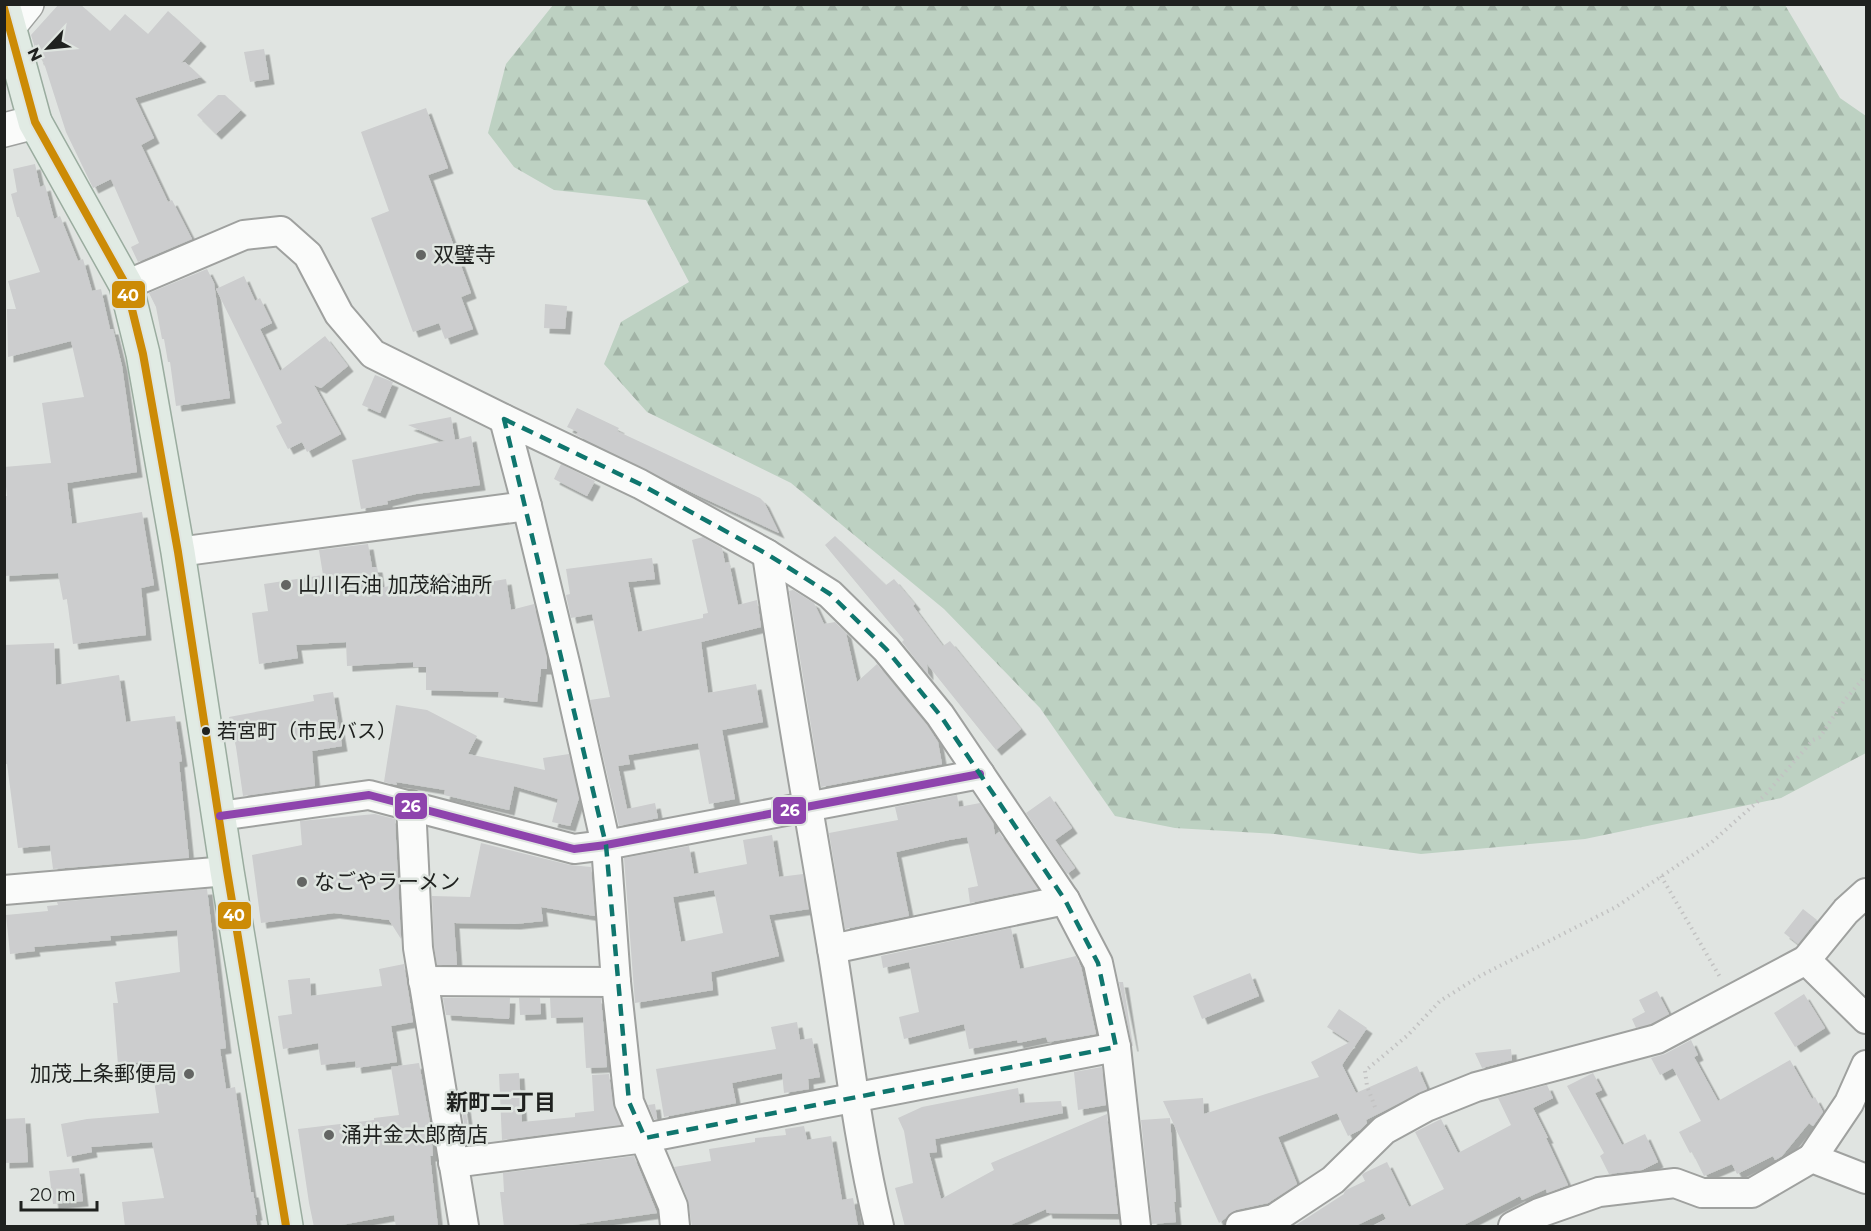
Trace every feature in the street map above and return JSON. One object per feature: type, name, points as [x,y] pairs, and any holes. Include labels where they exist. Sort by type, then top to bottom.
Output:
[{"type":"main road","points":[[14,12],[35,122],[126,285],[143,354],[178,552],[227,872],[286,1227]]},
{"type":"street","points":[[4,130],[35,122]]},
{"type":"street","points":[[126,285],[244,235],[281,231],[308,255],[339,314],[373,354],[640,484],[767,554],[830,594],[886,649],[940,715],[1065,900],[1098,963],[1116,1047],[1136,1227]]},
{"type":"street","points":[[504,419],[527,506],[606,845],[628,1102],[673,1206],[675,1227]]},
{"type":"street","points":[[178,552],[527,506]]},
{"type":"street","points":[[767,554],[868,1182],[879,1227]]},
{"type":"street","points":[[220,816],[369,795],[574,849],[606,845],[980,774]]},
{"type":"street","points":[[411,805],[418,948],[464,1227]]},
{"type":"street","points":[[4,890],[227,872]]},
{"type":"street","points":[[1240,1227],[1274,1219],[1333,1180],[1384,1130],[1426,1107],[1476,1087],[1656,1039],[1806,960],[1846,911],[1866,893]]},
{"type":"street","points":[[832,949],[1065,900]]},
{"type":"street","points":[[1806,960],[1866,1019]]},
{"type":"street","points":[[423,981],[616,982]]},
{"type":"street","points":[[453,1163],[645,1138],[1116,1047]]},
{"type":"street","points":[[1513,1227],[1539,1213],[1599,1192],[1675,1183],[1702,1193],[1752,1193],[1812,1158],[1849,1103],[1866,1065]]},
{"type":"street","points":[[1812,1158],[1866,1179]]},
{"type":"path","points":[[1384,1130],[1367,1086],[1365,1071],[1408,1035],[1440,1002],[1480,976],[1616,907],[1712,842],[1765,795],[1813,740],[1820,737],[1844,701],[1866,675]]},
{"type":"path","points":[[1661,876],[1732,998]]},
{"type":"highlighted area","points":[[504,419],[640,484],[767,554],[830,594],[886,649],[940,715],[1065,900],[1098,963],[1116,1047],[645,1138],[629,1102],[606,845]]},
{"type":"green space","points":[[553,5],[1785,5],[1840,98],[1866,116],[1866,753],[1781,798],[1585,839],[1421,854],[1275,834],[1175,828],[1115,816],[1040,708],[944,609],[791,483],[647,412],[604,364],[621,322],[689,282],[646,200],[554,190],[514,167],[488,133],[506,64]]},
{"type":"building","points":[[59,4],[80,4],[110,31],[125,14],[148,34],[168,11],[201,41],[181,63],[185,62],[201,77],[135,98],[154,138],[141,145],[168,202],[172,200],[192,239],[138,262],[131,247],[139,243],[111,179],[93,188],[66,132],[43,60],[39,60],[31,35]]},
{"type":"building","points":[[264,49],[269,79],[250,82],[244,52]]},
{"type":"building","points":[[218,95],[225,95],[241,110],[216,134],[197,115]]},
{"type":"building","name":"双璧寺","points":[[426,108],[448,168],[428,175],[471,293],[461,297],[473,329],[445,339],[439,323],[413,332],[371,218],[389,211],[361,132]]},
{"type":"building","points":[[35,164],[40,187],[45,185],[54,219],[60,216],[78,261],[83,259],[92,291],[101,289],[110,329],[113,329],[122,366],[137,472],[67,483],[72,524],[142,512],[154,585],[141,588],[146,635],[73,644],[67,599],[63,600],[58,573],[4,576],[4,496],[7,496],[4,467],[51,463],[42,403],[84,397],[71,341],[8,357],[7,309],[16,309],[8,281],[40,272],[19,217],[17,217],[11,194],[17,192],[13,169]]},
{"type":"building","points":[[207,269],[214,283],[230,398],[176,406],[170,362],[168,362],[164,339],[162,339],[156,307],[149,293]]},
{"type":"building","points":[[244,276],[255,301],[260,298],[272,323],[260,329],[280,371],[325,336],[348,366],[321,388],[314,385],[341,434],[307,452],[302,442],[288,449],[276,426],[282,423],[216,289]]},
{"type":"building","points":[[545,304],[567,306],[565,329],[544,328]]},
{"type":"building","points":[[375,375],[393,382],[380,413],[362,405]]},
{"type":"building","points":[[577,408],[619,428],[617,431],[760,498],[779,533],[576,435],[578,432],[567,427]]},
{"type":"building","points":[[451,417],[455,440],[471,436],[480,485],[416,494],[387,501],[388,504],[361,509],[352,460],[445,441],[408,425]]},
{"type":"building","points":[[561,464],[595,481],[587,496],[554,479]]},
{"type":"building","points":[[835,536],[886,585],[894,579],[915,604],[913,606],[943,646],[950,641],[1021,729],[996,750],[927,664],[928,675],[902,642],[904,640],[825,545]]},
{"type":"building","points":[[703,537],[722,548],[725,563],[729,562],[738,605],[757,600],[761,627],[701,642],[708,693],[756,684],[763,722],[722,730],[735,799],[709,804],[698,743],[628,755],[630,764],[618,766],[627,809],[655,803],[658,818],[619,826],[590,700],[610,697],[592,614],[571,618],[566,595],[570,594],[566,569],[652,558],[655,579],[628,582],[638,632],[703,618],[703,614],[708,613],[692,540]]},
{"type":"building","points":[[368,544],[372,567],[377,567],[380,588],[451,573],[455,588],[506,579],[511,610],[534,604],[547,658],[547,669],[541,669],[537,702],[498,697],[499,692],[426,690],[426,667],[413,667],[413,662],[347,666],[346,642],[296,645],[298,658],[259,664],[252,613],[268,611],[264,584],[323,575],[319,550]]},
{"type":"building","points":[[793,590],[814,603],[824,624],[835,622],[846,633],[857,682],[877,664],[927,725],[938,742],[942,764],[821,787],[789,591]]},
{"type":"building","points":[[54,643],[56,685],[119,675],[126,722],[175,716],[182,761],[179,762],[189,858],[53,869],[50,845],[18,848],[7,764],[4,764],[4,645]]},
{"type":"building","points":[[333,692],[342,746],[312,751],[315,786],[243,796],[229,717],[314,701],[313,695]]},
{"type":"building","points":[[396,705],[427,710],[477,736],[468,754],[545,770],[543,758],[569,754],[579,798],[570,826],[552,822],[558,799],[514,786],[509,810],[444,795],[445,790],[384,782]]},
{"type":"building","points":[[957,795],[959,807],[980,803],[993,823],[995,835],[999,832],[1038,889],[970,903],[968,888],[978,886],[967,837],[949,840],[896,852],[909,916],[845,929],[829,833],[898,820],[895,807]]},
{"type":"building","points":[[1050,796],[1072,828],[1055,840],[1075,868],[1067,874],[1026,813]]},
{"type":"building","points":[[375,814],[395,819],[401,939],[389,920],[334,913],[261,923],[252,855],[302,845],[300,821]]},
{"type":"building","points":[[772,835],[779,877],[803,874],[809,909],[769,915],[779,956],[711,972],[713,990],[635,1003],[624,858],[689,846],[694,874],[747,864],[743,840]],"holes":[[[714,890],[723,933],[681,942],[673,897]]]},
{"type":"building","points":[[481,843],[570,865],[591,867],[595,916],[541,907],[543,921],[515,924],[454,923],[457,965],[437,965],[432,896],[470,897]]},
{"type":"building","points":[[207,889],[226,1048],[220,1049],[226,1089],[235,1087],[251,1192],[253,1192],[257,1215],[255,1215],[257,1227],[125,1227],[122,1202],[164,1198],[152,1142],[91,1147],[92,1152],[67,1157],[61,1124],[87,1119],[159,1113],[151,1061],[118,1065],[113,1003],[118,1003],[115,982],[180,972],[177,930],[110,936],[111,940],[34,947],[35,951],[10,954],[6,915],[48,911],[47,906],[58,905],[57,902]]},
{"type":"building","points":[[1803,909],[1817,920],[1798,944],[1784,933]]},
{"type":"building","points":[[1011,928],[1020,969],[1076,956],[1081,967],[1096,1034],[1048,1042],[1046,1037],[1018,1043],[1017,1040],[969,1049],[964,1024],[904,1039],[899,1017],[919,1012],[909,962],[883,968],[881,956]]},
{"type":"building","points":[[404,964],[413,1022],[391,1026],[397,1062],[356,1068],[355,1061],[321,1065],[318,1043],[283,1049],[278,1016],[292,1014],[288,980],[310,978],[311,996],[382,986],[379,969]]},
{"type":"building","points":[[1250,973],[1259,996],[1202,1019],[1193,996]]},
{"type":"building","points":[[1119,982],[1123,982],[1133,1046],[1132,1046]]},
{"type":"building","points":[[1657,991],[1669,1014],[1651,1024],[1636,1028],[1632,1019],[1645,1012],[1639,1000]]},
{"type":"building","points":[[1804,994],[1825,1028],[1795,1047],[1774,1013]]},
{"type":"building","points":[[443,998],[510,998],[509,1019],[446,1015]]},
{"type":"building","points":[[519,998],[540,998],[541,1014],[520,1015]]},
{"type":"building","points":[[550,998],[601,998],[607,1067],[586,1068],[583,1017],[551,1018]]},
{"type":"building","points":[[1339,1009],[1367,1028],[1342,1065],[1356,1093],[1417,1066],[1427,1089],[1366,1120],[1367,1123],[1360,1130],[1348,1136],[1337,1113],[1278,1137],[1297,1184],[1268,1203],[1236,1210],[1219,1223],[1163,1101],[1203,1098],[1204,1114],[1319,1077],[1311,1062],[1350,1042],[1327,1027]]},
{"type":"building","points":[[797,1022],[800,1040],[812,1038],[820,1077],[808,1079],[809,1089],[784,1093],[782,1073],[732,1083],[736,1103],[664,1117],[656,1069],[776,1049],[771,1027]]},
{"type":"building","points":[[1691,1040],[1698,1055],[1694,1057],[1718,1101],[1790,1060],[1812,1099],[1815,1097],[1823,1112],[1813,1126],[1809,1123],[1782,1156],[1775,1160],[1773,1156],[1737,1174],[1732,1164],[1704,1176],[1679,1132],[1701,1121],[1673,1068],[1660,1075],[1651,1058],[1665,1054]]},
{"type":"building","points":[[1511,1049],[1512,1060],[1482,1068],[1475,1053]]},
{"type":"building","points":[[419,1063],[434,1144],[432,1144],[433,1156],[430,1156],[438,1227],[396,1227],[394,1215],[331,1227],[314,1227],[298,1129],[399,1115],[391,1067]]},
{"type":"building","points":[[1102,1067],[1106,1105],[1078,1110],[1074,1072]]},
{"type":"building","points":[[519,1073],[522,1122],[575,1117],[575,1113],[594,1111],[592,1075],[609,1074],[613,1104],[621,1125],[502,1140],[499,1074]]},
{"type":"building","points":[[1593,1073],[1602,1090],[1595,1093],[1622,1145],[1645,1134],[1658,1162],[1642,1170],[1609,1174],[1600,1156],[1604,1153],[1567,1086]]},
{"type":"building","points":[[1547,1085],[1553,1098],[1533,1108],[1568,1185],[1547,1193],[1546,1189],[1522,1200],[1520,1196],[1460,1227],[1371,1227],[1386,1219],[1383,1213],[1353,1227],[1293,1227],[1344,1194],[1346,1190],[1365,1181],[1362,1175],[1364,1173],[1387,1162],[1409,1207],[1444,1189],[1415,1132],[1441,1119],[1458,1153],[1511,1125],[1498,1098]]},
{"type":"building","points":[[1018,1088],[1020,1103],[1061,1101],[1063,1113],[935,1139],[937,1152],[929,1153],[941,1199],[994,1170],[991,1163],[1107,1114],[1118,1214],[1047,1213],[1046,1209],[1006,1227],[905,1227],[895,1188],[913,1183],[904,1131],[898,1118],[922,1107]]},
{"type":"building","points":[[655,1104],[657,1119],[654,1119],[648,1105]]},
{"type":"building","points":[[461,1105],[465,1105],[470,1142],[467,1142]]},
{"type":"building","points":[[25,1118],[28,1162],[4,1163],[4,1119]]},
{"type":"building","points":[[1170,1118],[1176,1222],[1152,1224],[1141,1120]]},
{"type":"building","points":[[804,1126],[807,1140],[831,1136],[842,1200],[853,1198],[858,1227],[692,1227],[688,1200],[674,1167],[711,1161],[709,1149],[755,1142],[755,1138],[786,1135],[785,1129]]},
{"type":"building","points":[[634,1156],[657,1213],[559,1227],[504,1227],[500,1192],[504,1192],[503,1173]]},
{"type":"building","points":[[79,1168],[83,1201],[53,1204],[49,1171]]},
{"type":"transit line","name":"40","points":[[4,8],[35,122],[126,285],[143,354],[178,552],[227,871],[286,1226]]},
{"type":"transit line","name":"26","points":[[220,816],[369,795],[574,849],[606,845],[980,774]]},
{"type":"place","name":"双璧寺","points":[[421,255]]},
{"type":"place","name":"山川石油 加茂給油所","points":[[286,585]]},
{"type":"place","name":"若宮町（市民バス）","points":[[206,731]]},
{"type":"place","name":"なごやラーメン","points":[[302,882]]},
{"type":"place","name":"加茂上条郵便局","points":[[189,1074]]},
{"type":"place","name":"涌井金太郎商店","points":[[329,1135]]},
{"type":"district","name":"新町二丁目","points":[[501,1102]]}]
